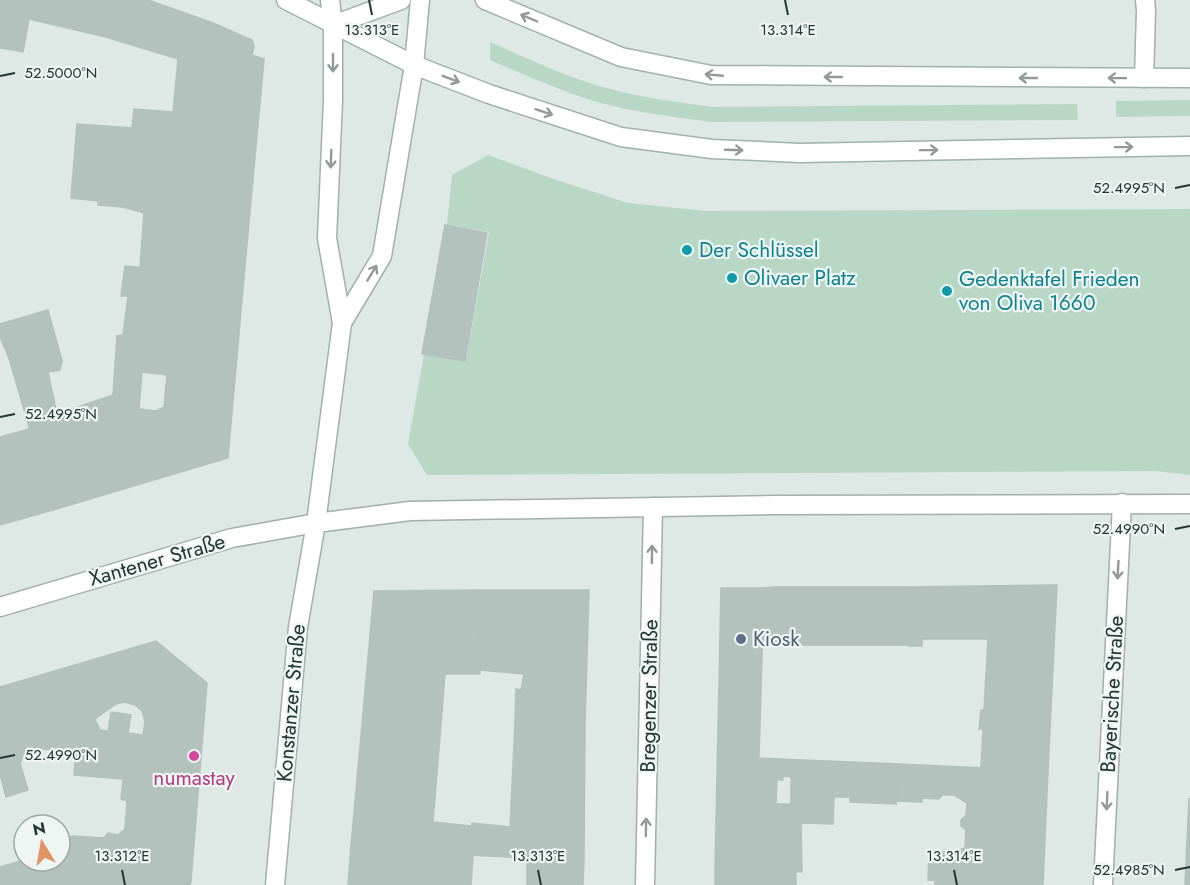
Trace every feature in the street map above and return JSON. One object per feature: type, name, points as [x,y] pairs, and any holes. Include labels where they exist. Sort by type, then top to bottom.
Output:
[{"type":"main road","points":[[286,0],[414,65],[489,94],[621,137],[712,149],[800,153],[1190,146]]},
{"type":"main road","points":[[330,0],[333,25],[333,100],[327,238],[342,323],[316,523],[435,509],[1190,504]]},
{"type":"main road","points":[[333,25],[401,0]]},
{"type":"main road","points":[[342,323],[382,256],[414,65],[420,0]]},
{"type":"main road","points":[[485,0],[621,57],[711,75],[1190,78]]},
{"type":"main road","points":[[1144,78],[1145,0]]},
{"type":"main road","name":"Bayerische Straße","points":[[1103,885],[1122,503]]},
{"type":"main road","name":"Bregenzer Straße","points":[[645,885],[653,507]]},
{"type":"main road","name":"Xantener Straße","points":[[0,607],[232,538],[316,523]]},
{"type":"main road","name":"Konstanzer Straße","points":[[275,885],[298,627],[316,523]]},
{"type":"green space","points":[[490,42],[588,83],[643,96],[712,107],[1077,104],[1078,120],[711,122],[611,106],[584,98],[490,60]]},
{"type":"green space","points":[[1190,100],[1190,116],[1116,117],[1116,101]]},
{"type":"green space","points":[[488,155],[628,203],[706,211],[1190,209],[1190,475],[1156,471],[427,475],[408,444],[424,355],[466,360],[489,232],[447,225],[452,175]]},
{"type":"building","points":[[0,0],[148,0],[213,23],[252,40],[254,47],[252,55],[264,59],[221,55],[212,62],[178,59],[106,37],[29,19],[23,52],[0,48]]},
{"type":"building","points":[[221,55],[264,59],[244,277],[140,267],[144,213],[123,207],[98,205],[98,201],[71,198],[77,124],[132,128],[134,109],[173,112],[178,59],[212,62]]},
{"type":"building","points":[[445,225],[487,233],[465,361],[422,354]]},
{"type":"building","points":[[125,266],[244,277],[228,458],[53,510],[9,358],[0,337],[0,324],[48,310],[62,361],[60,370],[48,372],[57,414],[113,395],[117,336],[123,335],[128,296],[121,296]],"holes":[[[142,372],[167,375],[164,407],[156,411],[139,409]]]},
{"type":"building","points":[[29,429],[53,510],[0,525],[0,437]]},
{"type":"building","points":[[1057,585],[1048,771],[981,767],[983,729],[979,729],[981,710],[984,710],[988,639],[909,639],[908,587]]},
{"type":"building","points":[[908,587],[909,645],[763,645],[764,588]]},
{"type":"building","points":[[721,588],[764,588],[759,758],[898,764],[896,804],[850,802],[850,797],[834,797],[833,824],[801,823],[802,872],[715,869]],"holes":[[[783,776],[791,777],[791,804],[776,804],[777,780],[783,780]]]},
{"type":"building","points":[[478,590],[480,674],[445,674],[433,822],[471,826],[469,855],[351,846],[374,591]]},
{"type":"building","points":[[478,590],[589,590],[585,726],[515,723],[516,689],[521,690],[524,674],[480,670]]},
{"type":"building","points":[[922,638],[922,646],[909,646],[909,639]]},
{"type":"building","points":[[156,641],[207,683],[191,881],[100,872],[54,885],[33,885],[29,873],[72,873],[72,836],[104,838],[108,833],[118,835],[125,829],[127,801],[121,799],[123,779],[74,775],[76,752],[34,748],[30,755],[23,757],[20,763],[28,790],[6,797],[0,774],[0,687]],"holes":[[[125,702],[135,705],[142,711],[145,721],[143,735],[128,733],[131,715],[111,712],[108,731],[100,730],[95,719],[116,704]]]},
{"type":"building","points":[[515,723],[585,726],[584,858],[469,855],[472,823],[510,827]]},
{"type":"building","points":[[898,764],[1048,771],[1043,885],[928,880],[929,851],[952,852],[965,848],[966,830],[961,826],[961,820],[966,815],[967,803],[954,795],[942,795],[939,799],[922,798],[922,802],[897,801]]},
{"type":"building","points":[[1189,798],[1190,885],[1185,885]]},
{"type":"building","points":[[351,846],[473,856],[471,885],[348,885]]},
{"type":"building","points":[[527,858],[584,858],[583,885],[527,885]]},
{"type":"building","points":[[12,864],[12,873],[29,873],[33,885],[0,885],[0,867]]},
{"type":"building","points":[[715,869],[796,871],[796,885],[715,885]]},
{"type":"building","points":[[100,872],[191,881],[190,885],[54,885]]},
{"type":"building","points":[[935,880],[1043,885],[935,885]]},
{"type":"place","name":"Der Schlüssel","points":[[687,250]]},
{"type":"place","name":"Olivaer Platz","points":[[732,278]]},
{"type":"place","name":"Gedenktafel Frieden von Oliva 1660","points":[[947,291]]},
{"type":"place","name":"Kiosk","points":[[741,639]]},
{"type":"place","name":"numastay","points":[[194,756]]}]
